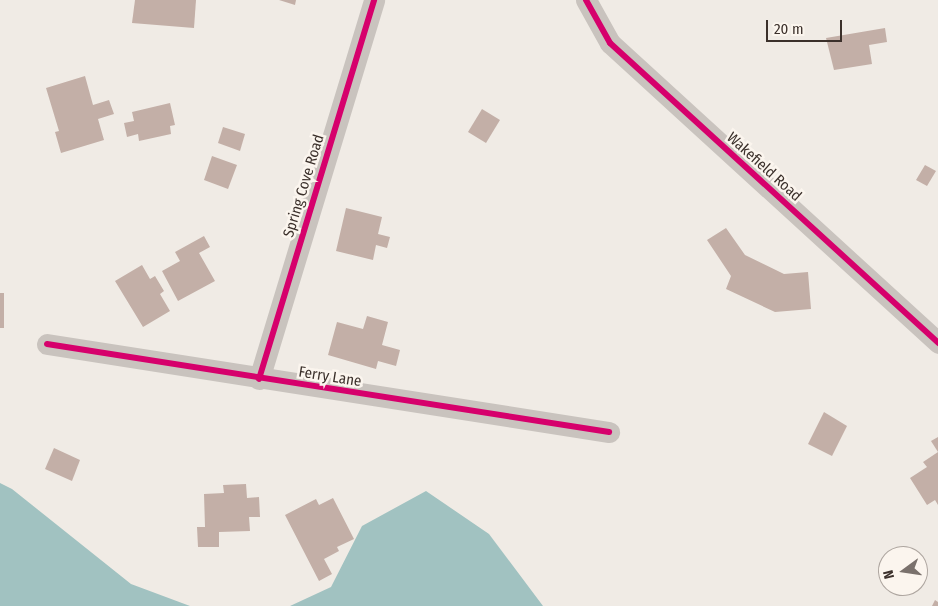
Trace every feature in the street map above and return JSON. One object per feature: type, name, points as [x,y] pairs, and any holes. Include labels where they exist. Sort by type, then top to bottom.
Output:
[{"type":"street","name":"Spring Cove Road","points":[[258,379],[374,0]]},
{"type":"street","name":"Wakefield Road","points":[[586,0],[610,43],[938,343]]},
{"type":"street","name":"Ferry Lane","points":[[47,344],[258,379],[609,432]]},
{"type":"water","points":[[0,483],[12,489],[131,584],[190,606],[0,606]]},
{"type":"water","points":[[426,491],[489,534],[543,606],[290,606],[331,587],[362,526]]},
{"type":"building","points":[[135,0],[196,0],[194,28],[132,23]]},
{"type":"building","points":[[279,0],[296,0],[295,5]]},
{"type":"building","points":[[885,28],[887,42],[869,45],[872,64],[834,70],[826,38]]},
{"type":"building","points":[[85,76],[93,105],[109,100],[114,114],[98,119],[104,140],[61,153],[55,132],[59,131],[46,88]]},
{"type":"building","points":[[170,103],[175,125],[170,126],[171,134],[139,141],[138,134],[127,137],[124,123],[134,121],[132,112]]},
{"type":"building","points":[[482,109],[500,120],[486,143],[468,132]]},
{"type":"building","points":[[223,127],[245,134],[240,151],[218,143]]},
{"type":"building","points":[[212,156],[237,165],[228,189],[204,180]]},
{"type":"building","points":[[925,165],[936,171],[927,186],[916,180]]},
{"type":"building","points":[[346,208],[382,217],[378,234],[390,237],[387,248],[376,245],[373,260],[336,251]]},
{"type":"building","points":[[726,228],[745,255],[784,274],[808,272],[811,309],[775,312],[726,289],[731,276],[707,240]]},
{"type":"building","points":[[204,236],[210,247],[199,253],[215,281],[178,301],[162,271],[180,261],[175,252]]},
{"type":"building","points":[[142,265],[150,279],[155,276],[164,291],[160,294],[170,311],[143,327],[115,281]]},
{"type":"building","points":[[0,293],[4,293],[4,328],[0,328]]},
{"type":"building","points":[[367,316],[388,322],[382,345],[400,350],[396,366],[378,361],[376,369],[328,355],[337,322],[363,329]]},
{"type":"building","points":[[824,412],[847,426],[832,456],[808,444]]},
{"type":"building","points":[[938,437],[938,452],[931,441]]},
{"type":"building","points":[[54,448],[80,460],[72,481],[45,469]]},
{"type":"building","points":[[938,452],[938,505],[935,500],[927,505],[910,478],[927,467],[923,462]]},
{"type":"building","points":[[246,484],[247,498],[259,497],[260,517],[249,517],[250,531],[219,532],[219,547],[198,547],[197,527],[205,527],[204,494],[224,493],[223,485]]},
{"type":"building","points":[[333,498],[354,539],[337,547],[339,551],[324,559],[332,574],[319,581],[285,515],[316,499],[319,505]]},
{"type":"building","points":[[935,600],[938,602],[938,606],[932,606]]},
{"type":"cycle path","points":[[259,379],[374,0]]},
{"type":"cycle path","points":[[586,0],[610,43],[938,343]]},
{"type":"cycle path","points":[[47,344],[609,432]]}]
